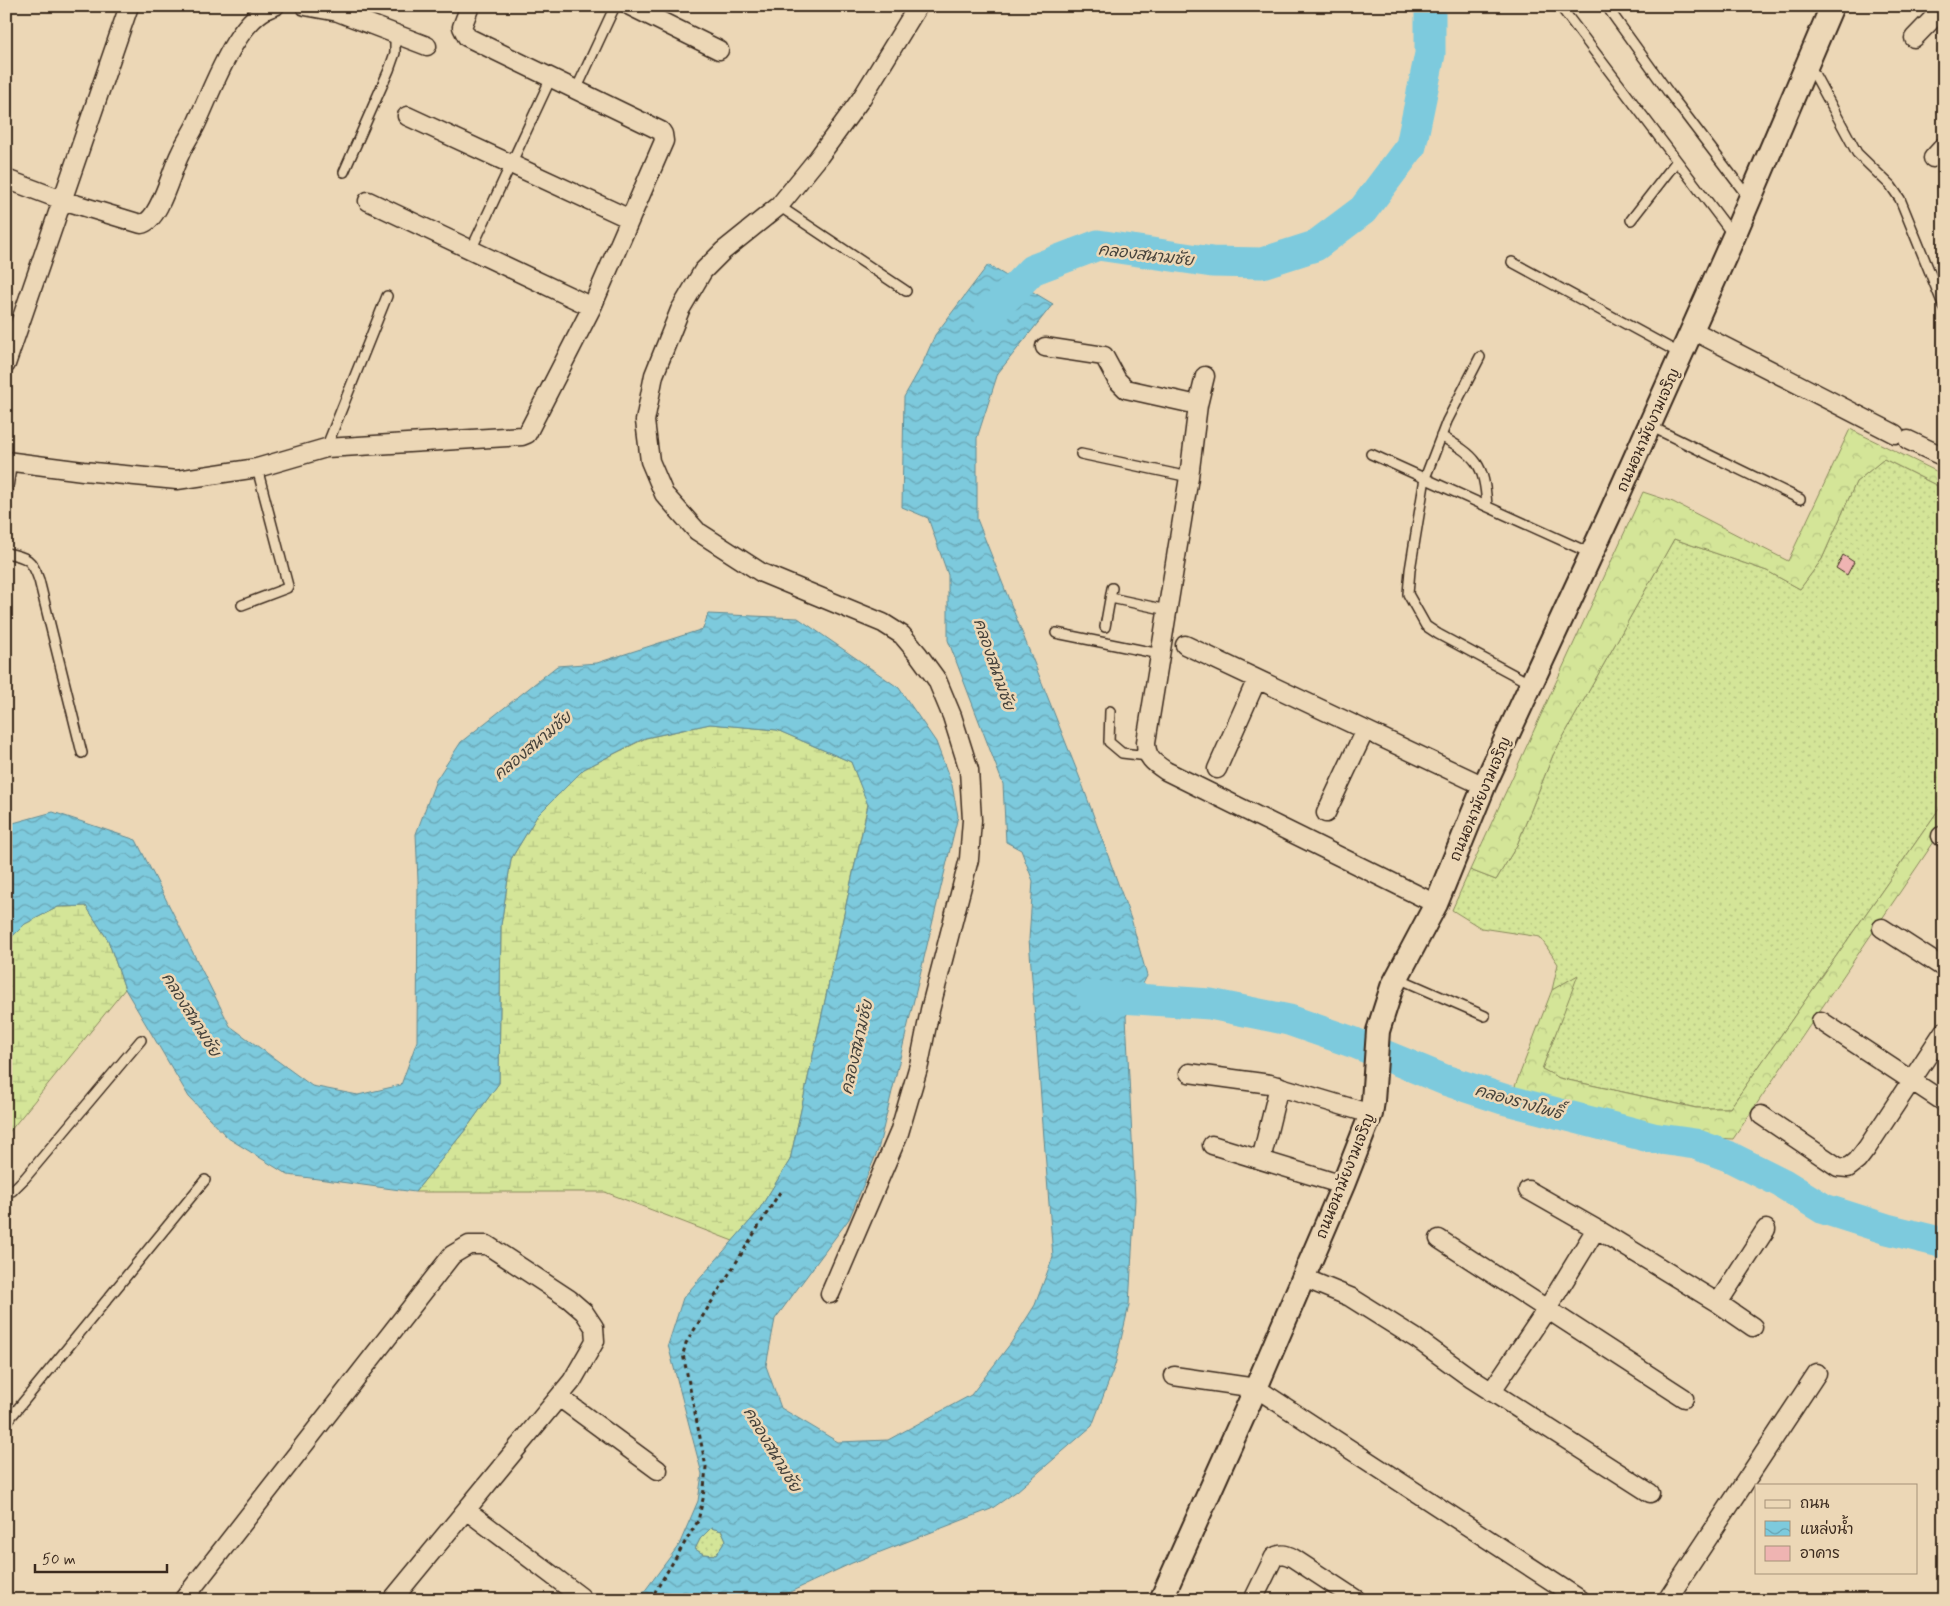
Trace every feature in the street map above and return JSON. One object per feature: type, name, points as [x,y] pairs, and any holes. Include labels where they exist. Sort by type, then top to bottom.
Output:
[{"type":"street","points":[[6,364],[129,6]]},
{"type":"street","points":[[6,179],[62,200],[141,224],[150,222],[158,210],[180,152],[197,122],[238,36],[260,13],[275,6]]},
{"type":"street","points":[[305,6],[338,12],[427,46]]},
{"type":"street","points":[[9,461],[83,472],[177,480],[257,468],[326,448],[525,435],[530,430],[592,307],[664,141],[663,134],[467,37],[462,26],[470,6]]},
{"type":"street","points":[[630,6],[719,50]]},
{"type":"street","points":[[830,1294],[905,1118],[919,1065],[930,1010],[969,859],[972,820],[969,770],[952,716],[936,680],[902,635],[883,623],[762,572],[697,531],[664,494],[650,461],[645,421],[654,375],[680,310],[703,271],[722,251],[778,206],[818,158],[860,99],[918,6]]},
{"type":"street","name":"ถนนอนามัยงามเจริญ","points":[[1161,1600],[1304,1278],[1344,1185],[1371,1114],[1378,1031],[1396,977],[1436,904],[1484,786],[1650,426],[1809,63],[1832,6]]},
{"type":"street","points":[[1914,38],[1944,7]]},
{"type":"street","points":[[407,116],[630,219]]},
{"type":"street","points":[[368,201],[592,307]]},
{"type":"street","points":[[1692,330],[1944,457]]},
{"type":"street","points":[[1045,347],[1104,356],[1117,380],[1126,389],[1198,405]]},
{"type":"street","points":[[1205,376],[1198,405],[1146,742],[1148,756],[1152,762],[1166,771],[1436,904]]},
{"type":"street","points":[[1185,645],[1484,786]]},
{"type":"street","points":[[1217,769],[1257,679]]},
{"type":"street","points":[[1326,813],[1365,730]]},
{"type":"street","points":[[1882,928],[1944,968]]},
{"type":"street","points":[[1821,1021],[1944,1102]]},
{"type":"street","points":[[1761,1115],[1838,1167],[1848,1168],[1868,1148],[1910,1080],[1944,1031]]},
{"type":"street","points":[[1189,1073],[1279,1086],[1371,1114]]},
{"type":"street","points":[[1261,1160],[1279,1086]]},
{"type":"street","points":[[1212,1145],[1344,1185]]},
{"type":"street","points":[[1528,1190],[1596,1229],[1753,1327]]},
{"type":"street","points":[[1491,1392],[1547,1309],[1596,1229]]},
{"type":"street","points":[[1718,1304],[1766,1229]]},
{"type":"street","points":[[1439,1239],[1684,1398]]},
{"type":"street","points":[[183,1600],[452,1255],[469,1244],[487,1245],[569,1299],[584,1312],[594,1327],[595,1342],[572,1382],[392,1600]]},
{"type":"street","points":[[1304,1278],[1350,1297],[1417,1339],[1491,1392],[1650,1493]]},
{"type":"street","points":[[1667,1600],[1817,1373]]},
{"type":"street","points":[[1174,1376],[1256,1388],[1581,1600]]},
{"type":"street","points":[[559,1397],[658,1470]]},
{"type":"street","points":[[466,1510],[580,1597]]},
{"type":"street","points":[[1253,1600],[1274,1557],[1279,1554],[1288,1555],[1357,1600]]},
{"type":"lane","points":[[576,90],[615,6]]},
{"type":"lane","points":[[1560,6],[1676,162],[1734,236]]},
{"type":"lane","points":[[1610,10],[1669,93],[1750,198]]},
{"type":"lane","points":[[344,172],[389,70],[395,53],[395,34]]},
{"type":"lane","points":[[1809,63],[1857,153],[1891,186],[1900,199],[1944,307]]},
{"type":"lane","points":[[471,250],[551,78]]},
{"type":"lane","points":[[1631,220],[1676,162]]},
{"type":"lane","points":[[778,206],[906,291]]},
{"type":"lane","points":[[1512,262],[1681,354]]},
{"type":"lane","points":[[326,448],[387,296]]},
{"type":"lane","points":[[1480,357],[1441,436],[1425,478],[1410,570],[1408,594],[1426,626],[1531,684]]},
{"type":"lane","points":[[1650,426],[1800,499]]},
{"type":"lane","points":[[1441,436],[1466,451],[1473,458],[1481,473],[1486,490],[1487,506]]},
{"type":"lane","points":[[1081,454],[1188,477]]},
{"type":"lane","points":[[1371,454],[1592,554]]},
{"type":"lane","points":[[6,500],[9,461]]},
{"type":"lane","points":[[242,605],[287,588],[289,582],[257,468]]},
{"type":"lane","points":[[6,552],[22,556],[34,567],[82,753]]},
{"type":"lane","points":[[1105,627],[1112,588]]},
{"type":"lane","points":[[1111,598],[1167,610]]},
{"type":"lane","points":[[1056,633],[1160,654]]},
{"type":"lane","points":[[1110,711],[1109,742],[1122,753],[1148,756]]},
{"type":"lane","points":[[1396,977],[1485,1016]]},
{"type":"lane","points":[[6,1190],[12,1191],[26,1178],[141,1040]]},
{"type":"lane","points":[[6,1423],[205,1180]]},
{"type":"path","points":[[650,1600],[698,1521],[703,1500],[706,1466],[683,1354],[686,1343],[780,1192]]},
{"type":"green space","points":[[1850,429],[1944,475],[1944,489],[1884,459],[1856,482],[1822,559],[1800,589],[1767,571],[1674,539],[1553,755],[1517,845],[1496,880],[1470,870],[1643,492],[1673,502],[1788,561]]},
{"type":"green space","points":[[1884,459],[1944,489],[1944,802],[1730,1108],[1697,1108],[1559,1078],[1542,1069],[1577,976],[1552,990],[1558,964],[1540,937],[1481,928],[1452,910],[1470,870],[1496,880],[1517,845],[1553,755],[1674,539],[1767,571],[1800,589],[1822,559],[1856,482]]},
{"type":"green space","points":[[710,724],[777,730],[851,762],[868,804],[790,1160],[757,1213],[733,1241],[605,1192],[415,1192],[466,1129],[499,1083],[501,925],[511,859],[537,816],[584,769],[646,738]]},
{"type":"green space","points":[[1944,802],[1944,827],[1733,1139],[1685,1136],[1533,1099],[1514,1089],[1552,990],[1578,975],[1542,1069],[1559,1078],[1696,1108],[1730,1108]]},
{"type":"green space","points":[[86,906],[108,940],[125,989],[6,1136],[6,943],[25,924],[58,907]]},
{"type":"green space","points":[[711,1528],[722,1531],[726,1540],[716,1555],[703,1554],[695,1549],[700,1539]]},
{"type":"water","points":[[988,265],[1053,304],[998,373],[977,438],[977,519],[1081,781],[1132,922],[1147,976],[1126,1016],[1135,1199],[1129,1305],[1115,1365],[1092,1426],[1017,1491],[991,1509],[852,1563],[773,1600],[638,1600],[679,1545],[698,1501],[702,1474],[668,1345],[683,1298],[757,1213],[790,1160],[868,805],[851,762],[777,730],[710,724],[645,738],[584,769],[537,816],[511,859],[501,925],[499,1083],[466,1129],[415,1192],[288,1175],[228,1138],[189,1097],[125,989],[108,940],[86,906],[58,907],[25,924],[6,943],[6,825],[53,812],[136,840],[230,1026],[312,1086],[358,1095],[401,1085],[417,1041],[418,881],[416,834],[436,780],[461,742],[557,666],[597,663],[703,629],[708,614],[798,618],[899,688],[936,742],[952,785],[958,816],[878,1150],[849,1219],[775,1319],[766,1366],[781,1408],[838,1442],[888,1440],[971,1395],[1011,1343],[1035,1305],[1053,1257],[1029,939],[1033,881],[1021,850],[1006,842],[1003,784],[948,640],[948,575],[928,518],[902,507],[904,397],[921,367],[935,335]],"holes":[[[711,1528],[722,1531],[726,1540],[716,1555],[703,1554],[695,1549],[700,1539]]]},
{"type":"building","points":[[1843,555],[1854,562],[1847,575],[1836,568]]},
{"type":"waterway","name":"คลองสนามชัย","points":[[989,315],[1032,270],[1098,245],[1212,262],[1262,263],[1315,246],[1363,210],[1411,146],[1430,54],[1430,6]]},
{"type":"waterway","name":"คลองรางโพธิ์","points":[[1092,996],[1210,1004],[1289,1020],[1355,1043],[1445,1080],[1503,1099],[1653,1138],[1695,1144],[1728,1156],[1782,1183],[1824,1209],[1887,1229],[1944,1243]]}]
